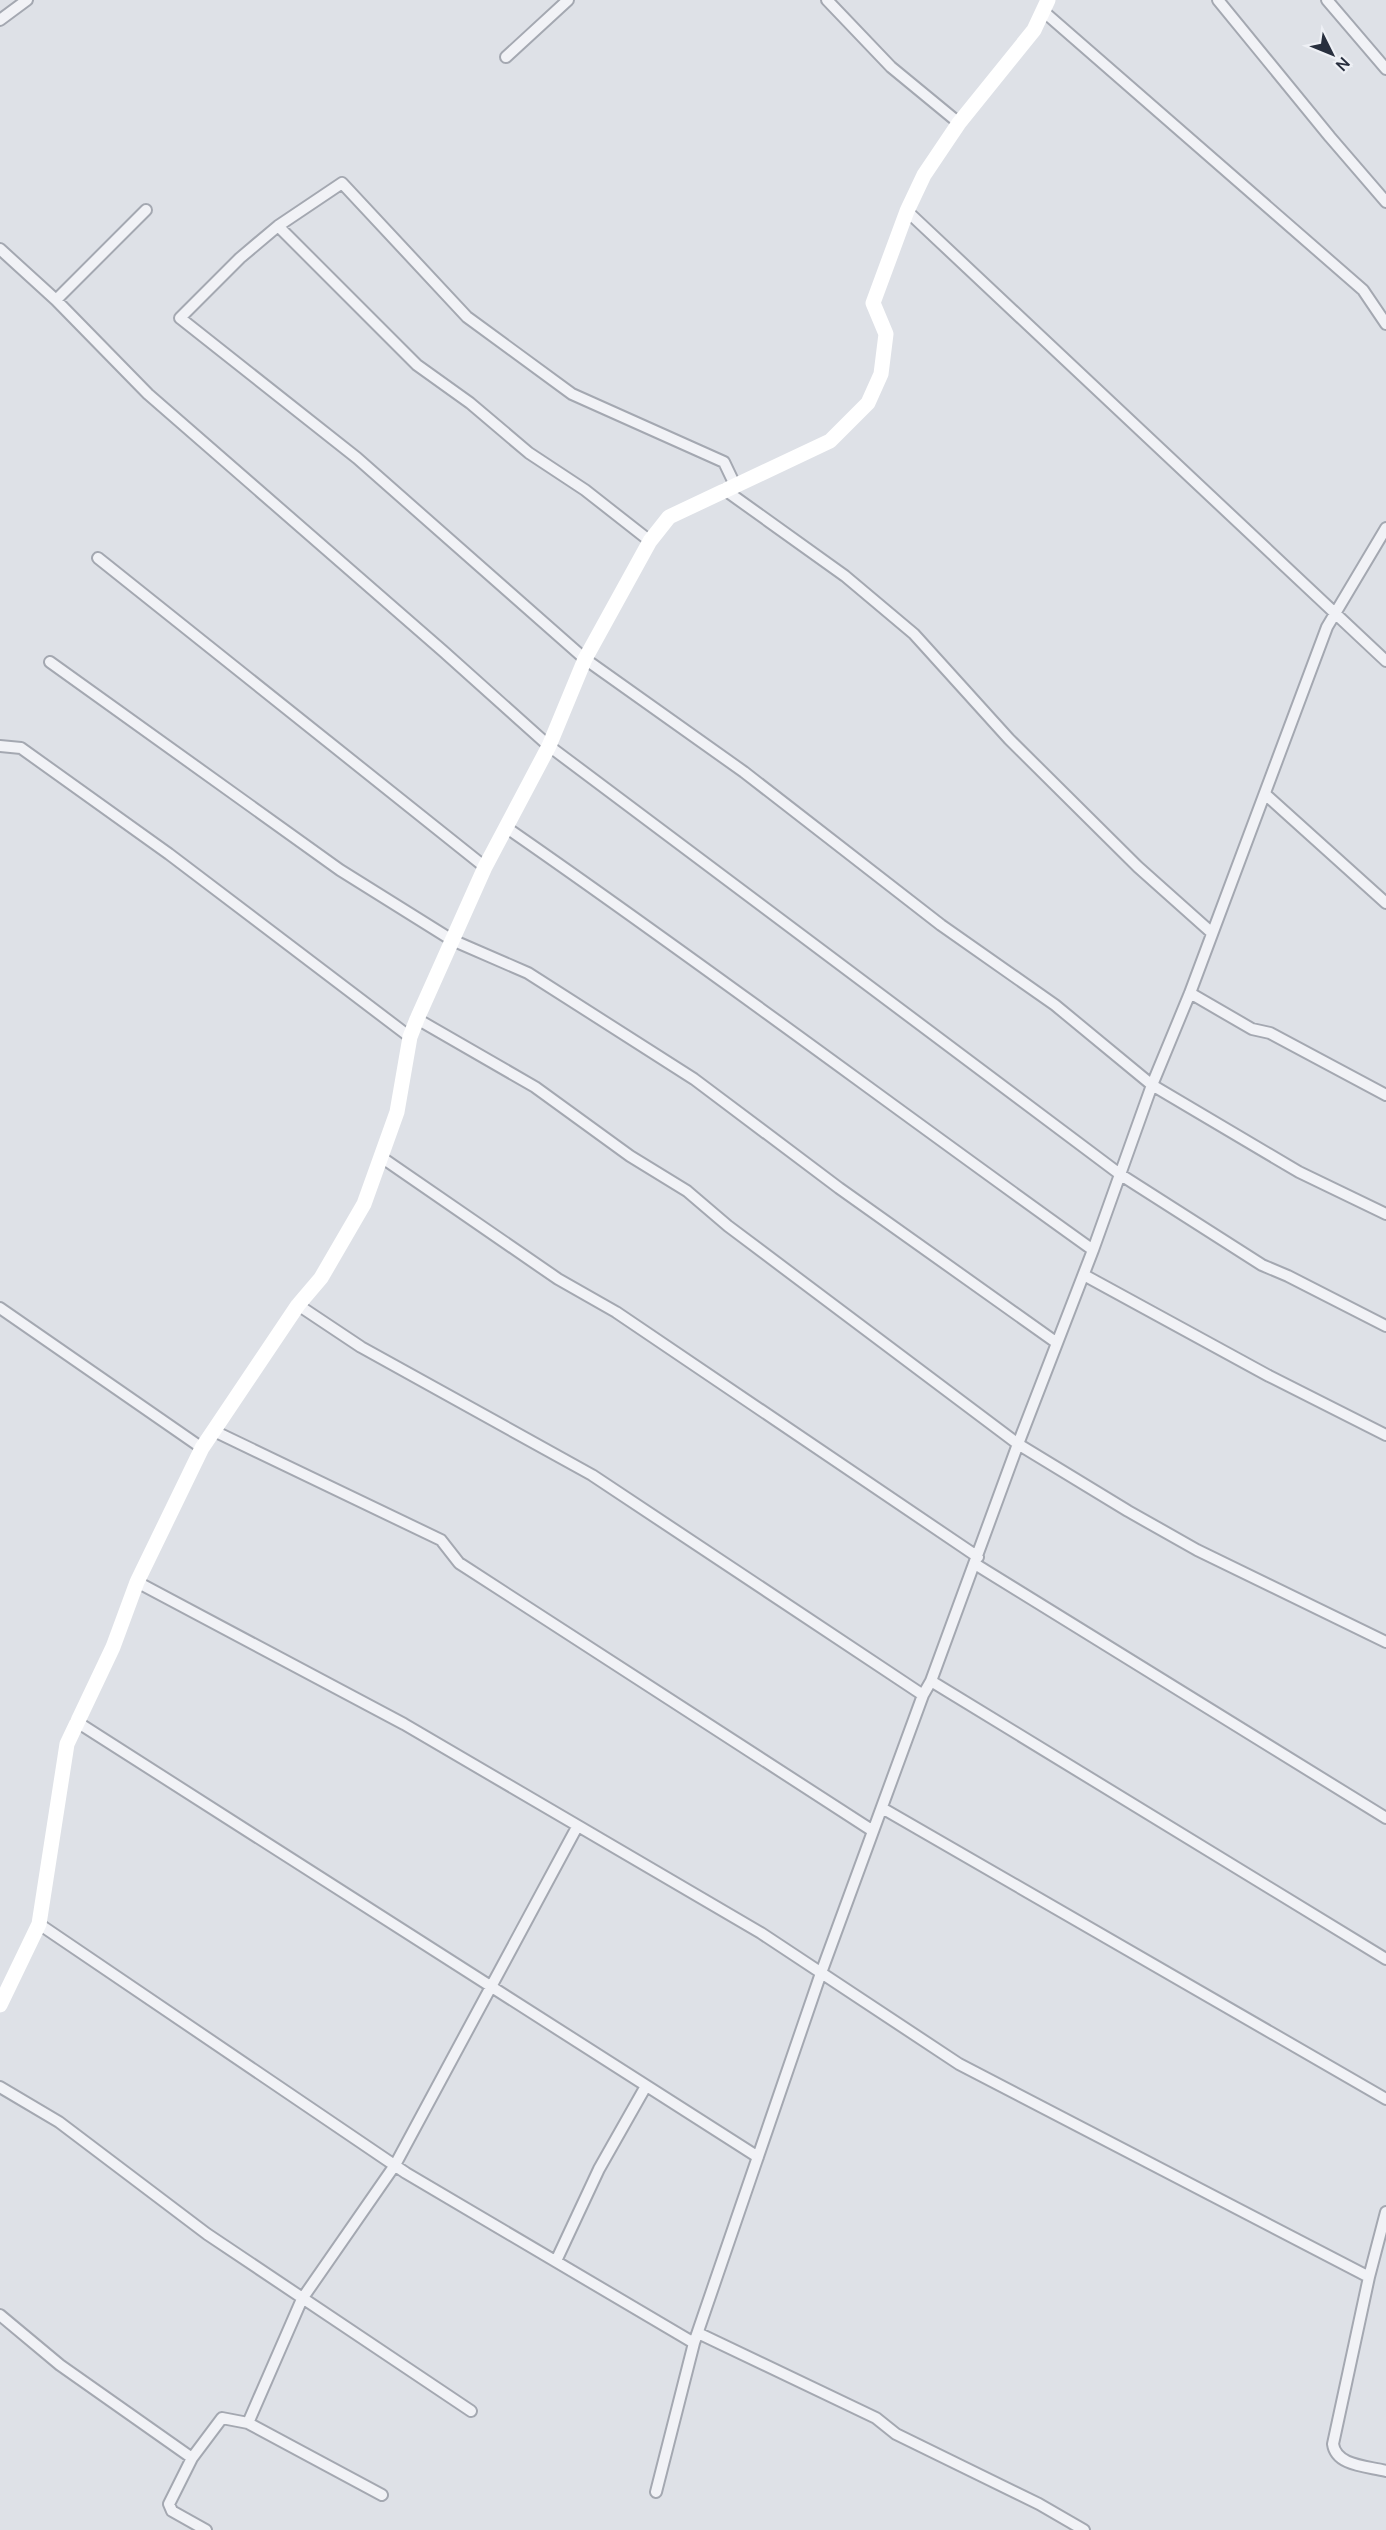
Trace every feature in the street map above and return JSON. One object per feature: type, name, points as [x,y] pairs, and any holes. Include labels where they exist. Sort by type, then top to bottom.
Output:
[{"type":"street","points":[[0,20],[27,0]]},
{"type":"street","points":[[506,57],[568,0]]},
{"type":"street","points":[[827,0],[891,67],[959,123]]},
{"type":"street","points":[[1218,0],[1386,202]]},
{"type":"street","points":[[1327,0],[1386,69]]},
{"type":"street","points":[[0,2005],[39,1924],[67,1744],[113,1647],[138,1582],[202,1448],[298,1305],[321,1278],[364,1204],[397,1112],[410,1037],[417,1019],[485,867],[549,746],[585,659],[650,541],[669,517],[830,441],[868,403],[881,374],[886,334],[873,303],[906,211],[924,175],[959,123],[1034,30],[1046,5],[1363,290],[1386,324]]},
{"type":"street","points":[[1212,933],[1138,867],[1017,747],[914,634],[846,576],[730,488],[724,462],[572,394],[467,317],[342,183],[278,225],[240,258],[180,318],[357,458],[585,659],[744,772],[941,925],[1055,1005],[1152,1085],[1299,1172],[1386,1214]]},
{"type":"street","points":[[56,300],[146,210]]},
{"type":"street","points":[[906,211],[1386,661]]},
{"type":"street","points":[[278,225],[417,365],[470,403],[529,453],[585,490],[650,541]]},
{"type":"street","points":[[0,249],[56,300],[148,394],[435,643],[549,746],[821,948],[1121,1176],[1262,1265],[1386,1326]]},
{"type":"street","points":[[656,2492],[696,2338],[821,1973],[923,1695],[931,1682],[1018,1444],[1121,1176],[1152,1085],[1190,993],[1328,627],[1386,528]]},
{"type":"street","points":[[98,558],[485,867]]},
{"type":"street","points":[[50,662],[340,870],[452,940],[528,973],[693,1079],[839,1188],[1057,1343]]},
{"type":"street","points":[[0,746],[21,748],[169,854],[410,1037]]},
{"type":"street","points":[[1265,794],[1386,903]]},
{"type":"street","points":[[507,828],[754,1002],[838,1067],[1093,1250]]},
{"type":"street","points":[[1190,993],[1252,1029],[1280,1037],[1386,1095]]},
{"type":"street","points":[[417,1019],[535,1087],[630,1156],[687,1191],[728,1226],[1018,1444],[1197,1550],[1386,1642]]},
{"type":"street","points":[[381,1157],[558,1279],[616,1312],[976,1560],[1386,1818]]},
{"type":"street","points":[[1084,1275],[1269,1376],[1386,1435]]},
{"type":"street","points":[[298,1305],[361,1347],[592,1475],[923,1695]]},
{"type":"street","points":[[0,1308],[202,1448]]},
{"type":"street","points":[[214,1431],[441,1540],[459,1563],[873,1831]]},
{"type":"street","points":[[138,1582],[404,1724],[761,1933],[959,2064],[1369,2277]]},
{"type":"street","points":[[931,1682],[1386,1959]]},
{"type":"street","points":[[78,1722],[758,2157]]},
{"type":"street","points":[[882,1808],[1386,2099]]},
{"type":"street","points":[[248,2422],[302,2299],[395,2165],[578,1827]]},
{"type":"street","points":[[39,1924],[395,2165],[556,2261],[696,2338],[876,2418],[896,2434],[1039,2504],[1084,2530]]},
{"type":"street","points":[[556,2261],[599,2169],[646,2086]]},
{"type":"street","points":[[0,2087],[58,2122],[207,2234],[471,2411]]},
{"type":"street","points":[[1386,2212],[1369,2277],[1333,2444],[1334,2452],[1341,2460],[1386,2471]]},
{"type":"street","points":[[0,2316],[60,2364],[192,2458]]},
{"type":"street","points":[[206,2530],[169,2507],[169,2504],[192,2458],[222,2418],[248,2422],[382,2495]]}]
